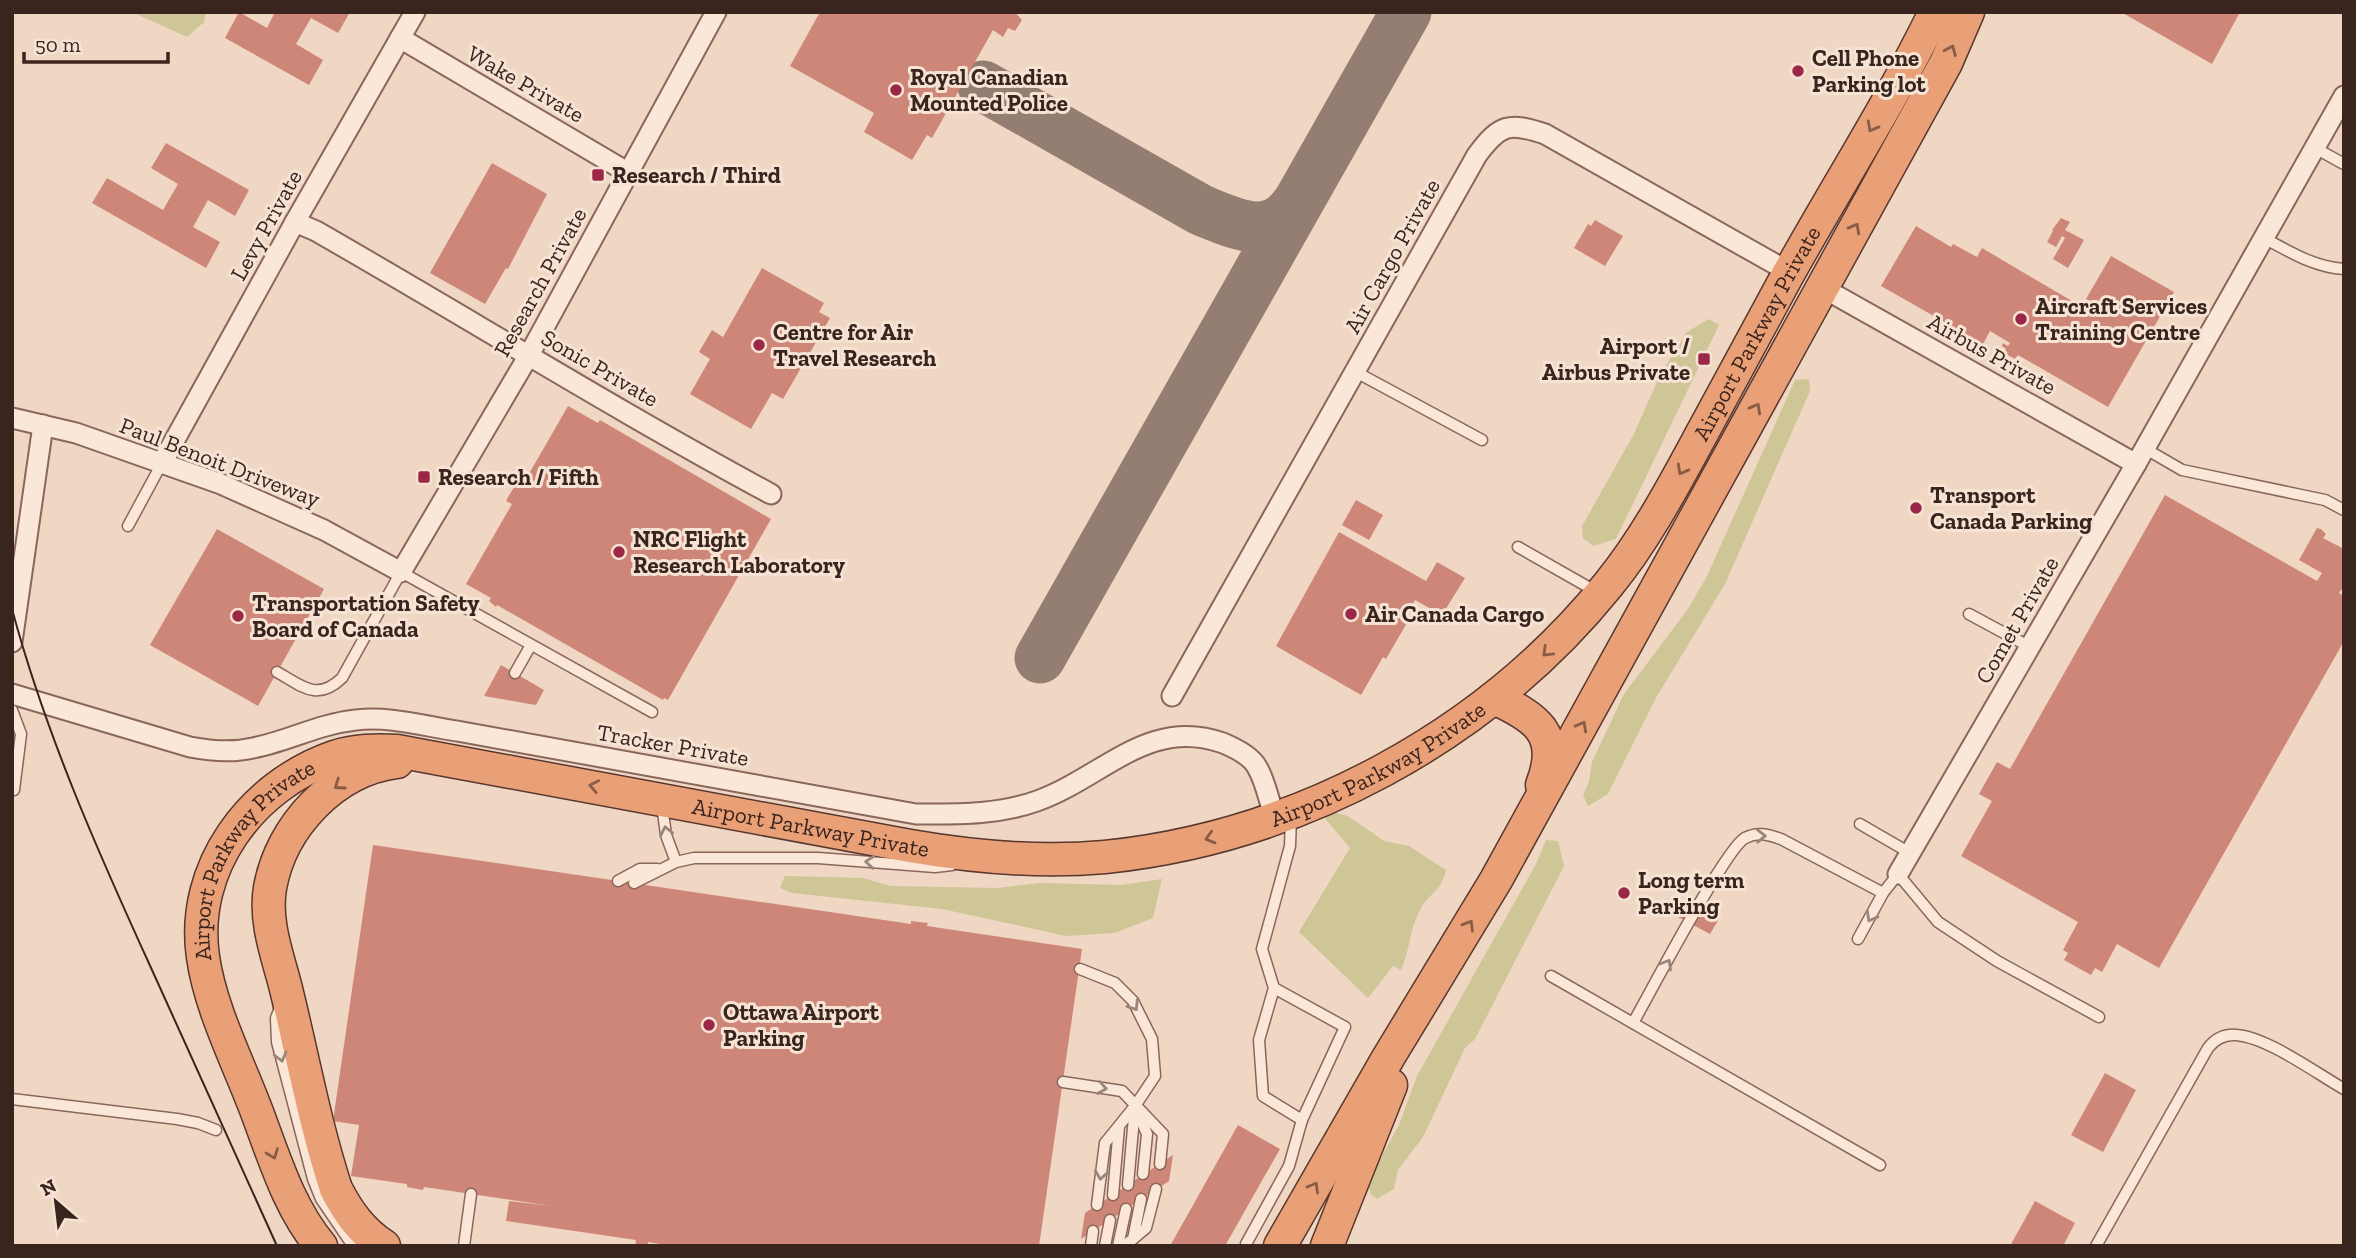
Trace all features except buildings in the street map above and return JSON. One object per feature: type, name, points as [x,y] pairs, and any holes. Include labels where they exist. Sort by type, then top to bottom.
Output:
[{"type":"highway","name":"Airport Parkway Private","points":[[321,1246],[304,1223],[281,1176],[213,999],[203,958],[201,934],[207,888],[228,840],[240,822],[261,800],[315,765],[336,757],[360,751],[397,751],[920,848],[1012,858],[1078,859],[1142,852],[1202,840],[1283,815],[1347,789],[1406,757],[1462,722],[1494,698],[1535,664],[1600,594],[1631,553],[1670,493],[1789,272],[1935,12]]},
{"type":"highway","name":"Airport Parkway Private","points":[[1280,1246],[1525,828],[1946,63],[1968,12]]},
{"type":"highway","points":[[1789,272],[1823,288]]},
{"type":"highway","points":[[1494,698],[1523,711],[1535,720],[1543,730],[1547,744],[1545,778],[1525,828]]},
{"type":"highway","name":"Airport Parkway Private","points":[[384,1246],[360,1227],[346,1209],[336,1189],[271,929],[269,908],[274,871],[290,835],[306,814],[342,781],[384,764],[451,760]]},
{"type":"highway","name":"Airport Parkway Private","points":[[1327,1246],[1434,984]]},
{"type":"street","name":"Levy Private","points":[[162,463],[415,12]]},
{"type":"street","name":"Research Private","points":[[401,572],[529,355],[716,12]]},
{"type":"street","name":"Wake Private","points":[[400,38],[627,172]]},
{"type":"street","name":"Comet Private","points":[[1898,874],[2344,96]]},
{"type":"street","name":"Air Cargo Private","points":[[1172,696],[1477,155],[1495,133],[1512,126],[1545,134],[1789,272]]},
{"type":"street","name":"Sonic Private","points":[[295,222],[328,238],[713,463],[771,494]]},
{"type":"street","name":"Airbus Private","points":[[1823,288],[2140,456]]},
{"type":"street","name":"Paul Benoit Driveway","points":[[12,418],[76,433],[281,509],[401,572]]},
{"type":"street","points":[[12,642],[20,541],[43,425]]},
{"type":"street","name":"Tracker Private","points":[[12,694],[190,747],[212,751],[252,749],[317,727],[359,719],[381,719],[916,814],[986,813],[1009,809],[1039,800],[1087,778],[1147,743],[1164,738],[1200,737],[1232,747],[1257,766],[1283,815]]},
{"type":"lane","points":[[2315,148],[2344,164]]},
{"type":"lane","points":[[2264,238],[2311,262],[2328,268],[2344,269]]},
{"type":"lane","points":[[1354,371],[1482,440]]},
{"type":"lane","points":[[2140,456],[2182,470],[2325,500],[2344,510]]},
{"type":"lane","points":[[128,526],[162,463]]},
{"type":"lane","points":[[1518,547],[1600,594]]},
{"type":"lane","points":[[277,672],[314,692],[328,690],[336,685],[401,572],[652,712]]},
{"type":"lane","points":[[1969,614],[2029,647]]},
{"type":"lane","points":[[515,673],[531,645]]},
{"type":"lane","points":[[12,710],[22,734],[14,790]]},
{"type":"lane","points":[[661,799],[666,835],[676,862]]},
{"type":"lane","points":[[1283,815],[1290,846],[1262,949],[1274,988],[1259,1040],[1263,1096],[1302,1121]]},
{"type":"lane","points":[[1860,824],[1910,853]]},
{"type":"lane","points":[[1633,1023],[1715,879],[1738,843],[1745,838],[1767,834],[1884,893]]},
{"type":"lane","points":[[634,883],[676,862],[694,858],[818,858],[935,867],[1012,858]]},
{"type":"lane","points":[[618,881],[640,869],[661,869]]},
{"type":"lane","points":[[1858,939],[1898,874],[1938,922],[1997,961],[2099,1017]]},
{"type":"lane","points":[[1080,969],[1115,983],[1133,1001],[1152,1039],[1155,1076],[1105,1143],[1097,1205]]},
{"type":"lane","points":[[1551,976],[1880,1166]]},
{"type":"lane","points":[[1246,1244],[1289,1166],[1302,1121],[1345,1027],[1274,988]]},
{"type":"lane","points":[[287,992],[276,1018],[277,1042],[313,1179],[321,1199],[353,1246]]},
{"type":"lane","points":[[2096,1246],[2213,1042],[2228,1035],[2252,1038],[2275,1048],[2344,1089]]},
{"type":"lane","points":[[1063,1082],[1122,1091],[1163,1134],[1160,1164]]},
{"type":"lane","points":[[12,1100],[177,1119],[216,1130]]},
{"type":"lane","points":[[1135,1106],[1147,1135],[1143,1174]]},
{"type":"lane","points":[[1128,1185],[1135,1106]]},
{"type":"lane","points":[[1113,1195],[1119,1126]]},
{"type":"lane","points":[[1120,1246],[1146,1228],[1156,1189]]},
{"type":"lane","points":[[464,1246],[471,1194]]},
{"type":"lane","points":[[1132,1239],[1141,1199]]},
{"type":"lane","points":[[1120,1246],[1126,1209]]},
{"type":"lane","points":[[1105,1246],[1110,1220]]},
{"type":"lane","points":[[1091,1246],[1093,1231]]},
{"type":"shaded area","points":[[132,12],[206,12],[204,22],[187,37]]},
{"type":"shaded area","points":[[1709,319],[1719,325],[1616,539],[1593,546],[1583,538],[1582,526],[1634,434],[1660,375],[1687,332]]},
{"type":"shaded area","points":[[1809,379],[1810,391],[1725,584],[1657,696],[1608,794],[1588,806],[1583,795],[1589,782],[1592,762],[1624,694],[1688,609],[1707,576],[1795,380]]},
{"type":"shaded area","points":[[1336,813],[1348,816],[1384,841],[1409,846],[1446,870],[1437,889],[1419,912],[1401,970],[1393,966],[1368,998],[1299,932],[1350,848],[1322,815]]},
{"type":"shaded area","points":[[1546,840],[1558,841],[1564,866],[1475,1039],[1465,1048],[1423,1137],[1398,1170],[1394,1189],[1377,1199],[1371,1195],[1367,1183],[1399,1125],[1417,1076],[1536,864]]},
{"type":"shaded area","points":[[785,876],[863,878],[890,886],[998,888],[1040,883],[1122,885],[1162,879],[1153,918],[1115,933],[1066,936],[942,909],[792,893],[780,888]]},
{"type":"taxiway","points":[[1040,658],[1406,12]]},
{"type":"taxiway","points":[[983,86],[1201,210],[1227,220],[1263,227],[1286,216],[1296,205]]},
{"type":"tram line","points":[[12,609],[41,702],[93,837],[277,1246]]},
{"type":"place","name":"Cell Phone Parking lot","points":[[1798,71]]},
{"type":"place","name":"Royal Canadian Mounted Police","points":[[896,90]]},
{"type":"place","name":"Research / Third","points":[[598,175]]},
{"type":"place","name":"Aircraft Services Training Centre","points":[[2021,319]]},
{"type":"place","name":"Centre for Air Travel Research","points":[[759,345]]},
{"type":"place","name":"Airport / Airbus Private","points":[[1704,359]]},
{"type":"place","name":"Research / Fifth","points":[[424,477]]},
{"type":"place","name":"Transport Canada Parking","points":[[1916,508]]},
{"type":"place","name":"NRC Flight Research Laboratory","points":[[619,552]]},
{"type":"place","name":"Air Canada Cargo","points":[[1351,614]]},
{"type":"place","name":"Transportation Safety Board of Canada","points":[[238,616]]},
{"type":"place","name":"Long term Parking","points":[[1624,893]]},
{"type":"place","name":"Ottawa Airport Parking","points":[[709,1025]]}]
